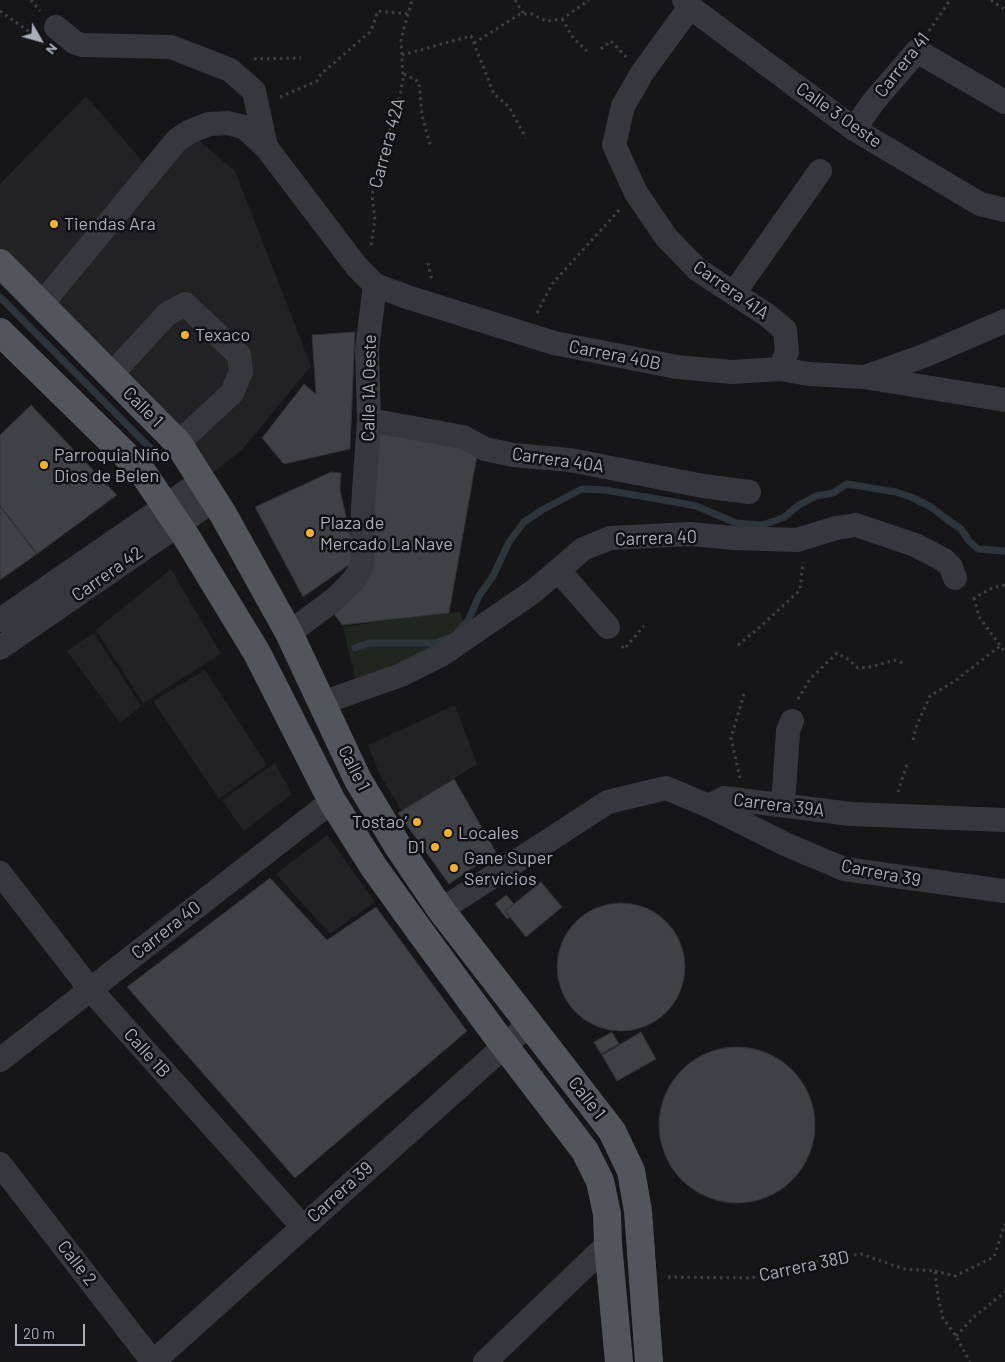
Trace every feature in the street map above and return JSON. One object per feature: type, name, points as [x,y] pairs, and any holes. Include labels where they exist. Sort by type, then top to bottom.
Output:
[{"type":"main road","name":"Calle 1","points":[[0,263],[178,443],[208,491],[289,633],[358,780],[399,848],[441,910],[612,1131],[630,1171],[638,1211],[649,1362]]},
{"type":"main road","name":"Calle 1","points":[[0,332],[141,470],[172,516],[257,653],[332,800],[373,866],[505,1046],[585,1151],[600,1181],[607,1214],[619,1362]]},
{"type":"street","name":"Carrera 41A","points":[[687,4],[623,106],[614,145],[636,193],[666,237],[698,270],[767,315],[785,330],[787,352],[780,369]]},
{"type":"street","name":"Calle 3 Oeste","points":[[687,4],[854,129],[980,204],[1005,210]]},
{"type":"street","points":[[56,27],[74,42],[82,45],[171,47],[230,70],[254,91],[266,147]]},
{"type":"street","points":[[917,51],[1005,102]]},
{"type":"street","name":"Carrera 41","points":[[854,129],[874,101],[917,51]]},
{"type":"street","points":[[41,305],[177,140],[189,132],[209,124],[227,123],[244,127],[266,147],[357,267],[375,285]]},
{"type":"street","points":[[734,293],[820,171]]},
{"type":"street","name":"Carrera 40B","points":[[375,285],[526,336],[677,367],[732,372],[780,369],[810,374],[864,378],[1005,400]]},
{"type":"street","name":"Calle 1A Oeste","points":[[289,633],[335,599],[353,581],[362,566],[363,506],[369,420],[367,349],[375,285]]},
{"type":"street","points":[[111,375],[167,314],[185,304],[239,355],[241,372],[232,393],[178,443]]},
{"type":"street","name":"Carrera 40B","points":[[864,378],[926,355],[1005,321]]},
{"type":"street","name":"Carrera 40A","points":[[369,420],[463,437],[485,449],[513,455],[570,460],[703,486],[749,492]]},
{"type":"street","name":"Carrera 42","points":[[0,648],[172,516],[208,491]]},
{"type":"street","name":"Carrera 42","points":[[0,620],[172,516]]},
{"type":"street","name":"Carrera 40","points":[[322,703],[402,675],[441,655],[510,608],[559,571],[583,550],[610,538],[690,534],[734,538],[798,540],[836,528],[856,525],[915,545],[944,560],[955,578]]},
{"type":"street","points":[[559,571],[608,627]]},
{"type":"street","points":[[783,805],[788,732],[792,721]]},
{"type":"street","name":"Carrera 39A","points":[[441,910],[608,802],[666,788],[709,806],[724,798],[851,814],[1005,820]]},
{"type":"street","name":"Carrera 40","points":[[0,1060],[332,800]]},
{"type":"street","name":"Carrera 39","points":[[709,806],[785,844],[844,869],[1005,892]]},
{"type":"street","name":"Calle 1B","points":[[0,874],[90,989],[302,1226]]},
{"type":"street","name":"Carrera 39","points":[[153,1362],[302,1226],[529,1024]]},
{"type":"street","name":"Calle 2","points":[[0,1164],[153,1362]]},
{"type":"street","points":[[485,1362],[608,1244]]},
{"type":"path","name":"Carrera 42A","points":[[357,267],[367,262],[371,252],[375,220],[372,195],[400,95],[403,73],[401,39],[412,0]]},
{"type":"path","points":[[515,0],[524,14]]},
{"type":"path","points":[[474,43],[520,14],[532,14],[546,21],[562,20],[589,0]]},
{"type":"path","name":"Carrera 41","points":[[917,51],[950,0]]},
{"type":"path","points":[[991,0],[1005,10]]},
{"type":"path","points":[[254,91],[282,97],[317,81],[320,74],[371,30],[378,11],[409,14]]},
{"type":"path","points":[[562,20],[574,39],[587,51]]},
{"type":"path","points":[[402,54],[471,36],[494,94],[509,107],[526,138]]},
{"type":"path","points":[[602,49],[611,41],[642,74]]},
{"type":"path","points":[[230,70],[238,61],[248,59],[301,58]]},
{"type":"path","points":[[403,73],[419,82],[422,115],[431,148]]},
{"type":"path","points":[[526,336],[552,284],[636,193]]},
{"type":"path","points":[[738,645],[800,590],[803,555],[798,540]]},
{"type":"path","points":[[955,578],[974,598],[979,617],[1005,652]]},
{"type":"path","points":[[974,598],[992,588],[1005,585]]},
{"type":"path","points":[[913,740],[916,727],[930,696],[955,681],[1000,646]]},
{"type":"path","points":[[792,721],[799,696],[810,680],[837,653],[848,659],[858,668],[870,667],[895,660],[903,662]]},
{"type":"path","points":[[744,694],[731,738],[745,800]]},
{"type":"path","points":[[892,815],[907,764]]},
{"type":"path","name":"Carrera 38D","points":[[664,1278],[751,1278],[810,1263],[861,1254],[904,1270],[935,1271],[955,1276],[994,1257],[1005,1224]]},
{"type":"path","points":[[935,1271],[943,1318],[956,1336],[970,1362]]},
{"type":"path","points":[[956,1336],[975,1316],[1005,1292]]},
{"type":"shaded area","name":"Texaco","points":[[86,96],[150,170],[189,132],[235,171],[311,366],[241,451],[202,481],[0,263],[0,184]]},
{"type":"shaded area","points":[[171,569],[221,654],[143,703],[96,630]]},
{"type":"shaded area","points":[[460,612],[467,634],[357,686],[343,627]]},
{"type":"shaded area","points":[[94,633],[141,706],[120,723],[67,651]]},
{"type":"shaded area","points":[[205,670],[267,765],[219,799],[153,701]]},
{"type":"shaded area","points":[[455,705],[477,764],[402,811],[380,775],[368,745]]},
{"type":"shaded area","points":[[275,763],[292,794],[244,831],[222,800]]},
{"type":"shaded area","points":[[327,835],[375,902],[330,934],[276,874]]},
{"type":"building","points":[[355,332],[350,449],[284,464],[262,438],[304,384],[316,394],[312,335]]},
{"type":"building","name":"Parroquia Niño Dios de Belen","points":[[31,405],[117,495],[37,554],[0,506],[0,435]]},
{"type":"building","points":[[375,424],[478,450],[449,613],[342,625],[329,607],[369,568]]},
{"type":"building","name":"Plaza de Mercado La Nave","points":[[331,472],[341,473],[340,490],[356,560],[303,597],[255,507]]},
{"type":"building","points":[[0,506],[37,554],[0,580]]},
{"type":"building","name":"Locales","points":[[454,779],[496,852],[449,884],[398,813]]},
{"type":"building","points":[[270,878],[327,940],[376,907],[467,1031],[295,1178],[127,987]]},
{"type":"building","points":[[541,882],[562,907],[526,937],[505,911]]},
{"type":"building","points":[[506,895],[514,904],[505,911],[510,917],[507,919],[495,904]]},
{"type":"building","points":[[621,903],[634,904],[646,908],[666,922],[680,942],[684,954],[684,980],[680,992],[666,1012],[646,1026],[634,1030],[621,1031],[608,1030],[596,1026],[576,1012],[562,992],[558,980],[557,967],[558,954],[562,942],[576,922],[596,908],[608,904]]},
{"type":"building","points":[[612,1032],[619,1044],[601,1054],[594,1042]]},
{"type":"building","points":[[641,1032],[656,1059],[617,1081],[602,1055]]},
{"type":"building","points":[[729,1047],[745,1047],[760,1050],[774,1056],[787,1064],[798,1075],[812,1102],[815,1125],[814,1140],[806,1162],[798,1175],[787,1186],[760,1200],[745,1203],[729,1203],[714,1200],[700,1194],[687,1186],[676,1175],[662,1148],[659,1133],[659,1117],[662,1102],[668,1088],[676,1075],[687,1064],[714,1050]]},
{"type":"waterway","points":[[0,297],[158,456]]},
{"type":"waterway","points":[[459,630],[468,621],[479,596],[493,576],[509,542],[524,522],[542,510],[582,489],[605,490],[696,506],[736,523],[762,525],[783,518],[799,505],[816,496],[833,493],[847,484],[896,492],[911,497],[931,507],[961,529],[969,541],[978,549],[1005,551]]},
{"type":"waterway","points":[[355,648],[369,643],[436,643],[449,638]]},
{"type":"place","name":"Tiendas Ara","points":[[54,224]]},
{"type":"place","name":"Texaco","points":[[185,335]]},
{"type":"place","name":"Parroquia Niño Dios de Belen","points":[[44,465]]},
{"type":"place","name":"Plaza de Mercado La Nave","points":[[310,533]]},
{"type":"place","name":"Tostao’","points":[[417,822]]},
{"type":"place","name":"Locales","points":[[448,833]]},
{"type":"place","name":"D1","points":[[435,847]]},
{"type":"place","name":"Gane Super Servicios","points":[[454,868]]}]
